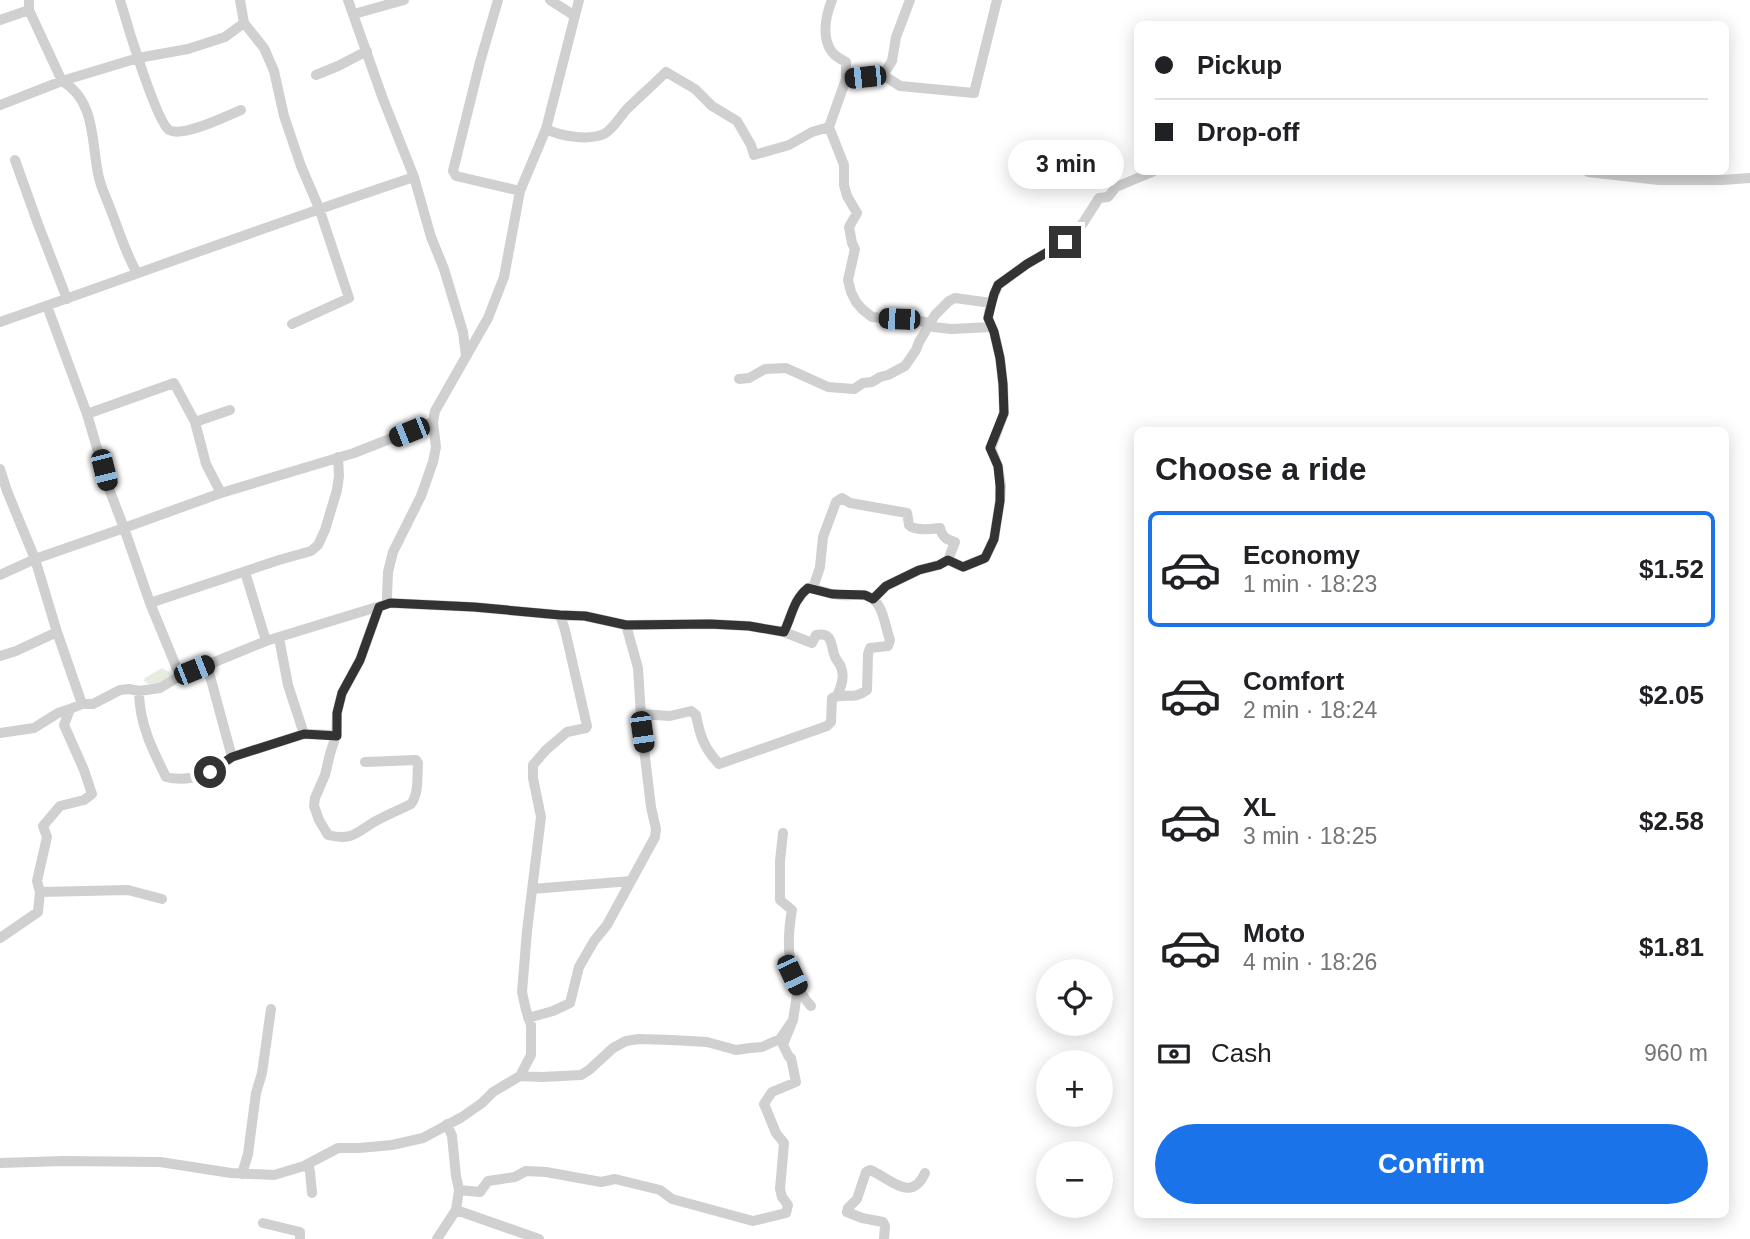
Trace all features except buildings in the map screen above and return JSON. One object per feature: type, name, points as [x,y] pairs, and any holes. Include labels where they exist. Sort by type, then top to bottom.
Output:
[{"type":"street","points":[[120,0],[138,58],[160,116],[168,129],[189,131],[241,110]]},
{"type":"street","points":[[240,0],[244,23],[264,48],[274,71],[284,116],[349,298],[292,324]]},
{"type":"street","points":[[348,0],[414,177],[463,332],[466,356]]},
{"type":"street","points":[[354,14],[404,0]]},
{"type":"street","points":[[498,0],[453,171],[456,176],[520,191]]},
{"type":"street","points":[[550,0],[575,16]]},
{"type":"street","points":[[390,603],[387,600],[388,572],[393,552],[421,496],[433,462],[436,447],[433,422],[435,411],[488,318],[504,277],[520,191],[546,129],[579,0]]},
{"type":"street","points":[[832,0],[825,16],[827,40],[832,53],[846,62],[846,79],[829,127],[844,165],[847,196],[857,213],[849,227],[855,250],[848,280],[856,302],[872,317],[913,320],[930,323],[933,327],[951,329],[992,327]]},
{"type":"street","points":[[883,75],[892,61],[896,37],[910,0]]},
{"type":"street","points":[[846,79],[883,75],[900,86],[974,93],[997,0]]},
{"type":"street","points":[[0,20],[29,5],[62,82],[72,88],[82,100],[90,118],[99,180],[137,273]]},
{"type":"street","points":[[0,105],[138,58],[188,49],[225,37],[244,23]]},
{"type":"street","points":[[316,75],[367,51]]},
{"type":"street","points":[[546,129],[558,135],[583,137],[606,133],[666,72],[695,89],[712,106],[737,121],[754,155],[789,145],[812,132],[829,127]]},
{"type":"street","points":[[15,160],[67,299]]},
{"type":"street","points":[[948,560],[963,567],[985,558],[994,539],[998,519],[998,466],[990,448],[1004,413],[1003,384],[1000,358],[988,318],[998,285],[1065,242],[1083,223],[1099,198],[1108,197],[1116,187],[1145,175]]},
{"type":"street","points":[[1615,175],[1659,180],[1750,178]]},
{"type":"street","points":[[0,322],[319,208],[414,177]]},
{"type":"street","points":[[739,379],[748,378],[765,369],[786,368],[828,387],[853,389],[905,366],[935,314],[949,301],[955,299],[991,303]]},
{"type":"street","points":[[47,306],[87,414],[109,489],[150,603],[180,676]]},
{"type":"street","points":[[87,414],[174,383],[195,422],[206,464],[221,493]]},
{"type":"street","points":[[195,422],[230,410]]},
{"type":"street","points":[[0,575],[35,559],[221,493],[354,453],[433,422]]},
{"type":"street","points":[[150,603],[311,551],[318,545],[325,530],[337,490],[338,457]]},
{"type":"street","points":[[0,469],[3,492],[35,559],[82,704]]},
{"type":"street","points":[[813,588],[820,567],[823,537],[836,502],[842,498],[850,503],[907,513],[911,527],[940,528],[944,537],[955,542],[948,560],[886,586],[873,599]]},
{"type":"street","points":[[245,572],[266,641]]},
{"type":"street","points":[[642,714],[670,716],[691,711],[696,715],[708,751],[719,764],[827,726],[831,722],[832,698],[853,697],[867,690],[870,648],[888,646],[890,640],[880,606],[873,599],[865,595],[832,594],[813,588],[808,588],[793,606],[784,632]]},
{"type":"street","points":[[0,733],[34,728],[58,713],[82,704],[93,704],[120,690],[160,688],[180,676],[266,641],[390,603],[585,616],[626,625],[749,626],[784,632],[812,643],[816,635],[823,634],[828,636],[843,675],[837,696]]},
{"type":"street","points":[[365,761],[418,762],[414,801],[353,836],[340,838],[328,835],[318,820],[315,798],[337,736],[337,713],[342,693],[360,660],[379,607]]},
{"type":"street","points":[[0,1163],[160,1162],[242,1174],[274,1175],[308,1164],[338,1148],[359,1149],[423,1138],[462,1117],[493,1092],[520,1076],[531,1055],[531,1025],[522,992],[541,817],[533,765],[567,732],[587,726],[560,615]]},
{"type":"street","points":[[528,1017],[553,1011],[570,1003],[579,967],[607,925],[655,837],[642,732],[638,668],[626,625]]},
{"type":"street","points":[[0,656],[16,652],[57,632]]},
{"type":"street","points":[[279,638],[288,685],[304,734]]},
{"type":"street","points":[[207,665],[232,757]]},
{"type":"street","points":[[139,691],[139,703],[149,744],[166,776],[187,779],[210,772],[232,757],[304,734],[337,736]]},
{"type":"street","points":[[0,938],[38,912],[40,897],[37,881],[47,837],[43,826],[61,806],[85,800],[92,794],[85,771],[64,725],[70,709]]},
{"type":"street","points":[[783,833],[780,900],[792,910],[788,935],[792,975],[811,1006]]},
{"type":"street","points":[[532,889],[631,881]]},
{"type":"street","points":[[40,897],[62,892],[128,890],[162,899]]},
{"type":"street","points":[[459,1189],[480,1192],[488,1181],[515,1177],[526,1171],[547,1172],[601,1182],[615,1179],[650,1187],[660,1190],[672,1199],[753,1221],[786,1213],[788,1205],[780,1189],[784,1143],[776,1133],[764,1104],[772,1092],[796,1082],[791,1058],[783,1045],[793,1020],[798,988]]},
{"type":"street","points":[[242,1174],[262,1073],[271,1009]]},
{"type":"street","points":[[520,1076],[580,1075],[613,1048],[626,1041],[639,1039],[707,1042],[736,1050],[762,1047],[780,1039],[793,1020]]},
{"type":"street","points":[[438,1239],[456,1210],[459,1189],[452,1136],[447,1124]]},
{"type":"street","points":[[308,1164],[312,1193]]},
{"type":"street","points":[[884,1239],[883,1222],[862,1219],[847,1212],[857,1199],[866,1172],[870,1170],[878,1173],[899,1188],[916,1185],[925,1173]]},
{"type":"street","points":[[456,1210],[539,1239]]},
{"type":"street","points":[[263,1223],[300,1232],[300,1239]]},
{"type":"shaded area","points":[[162,668],[172,674],[169,681],[154,687],[144,681],[145,678]]},
{"type":"route","points":[[210,772],[232,757],[304,734],[337,736],[337,713],[342,693],[360,660],[379,607],[390,603],[585,616],[626,625],[710,624],[749,626],[784,632],[793,606],[808,588],[832,594],[865,595],[873,599],[886,586],[919,570],[948,560],[963,567],[985,558],[994,539],[1000,501],[998,466],[990,448],[1004,413],[1000,358],[988,318],[991,303],[998,285],[1065,242]]}]
